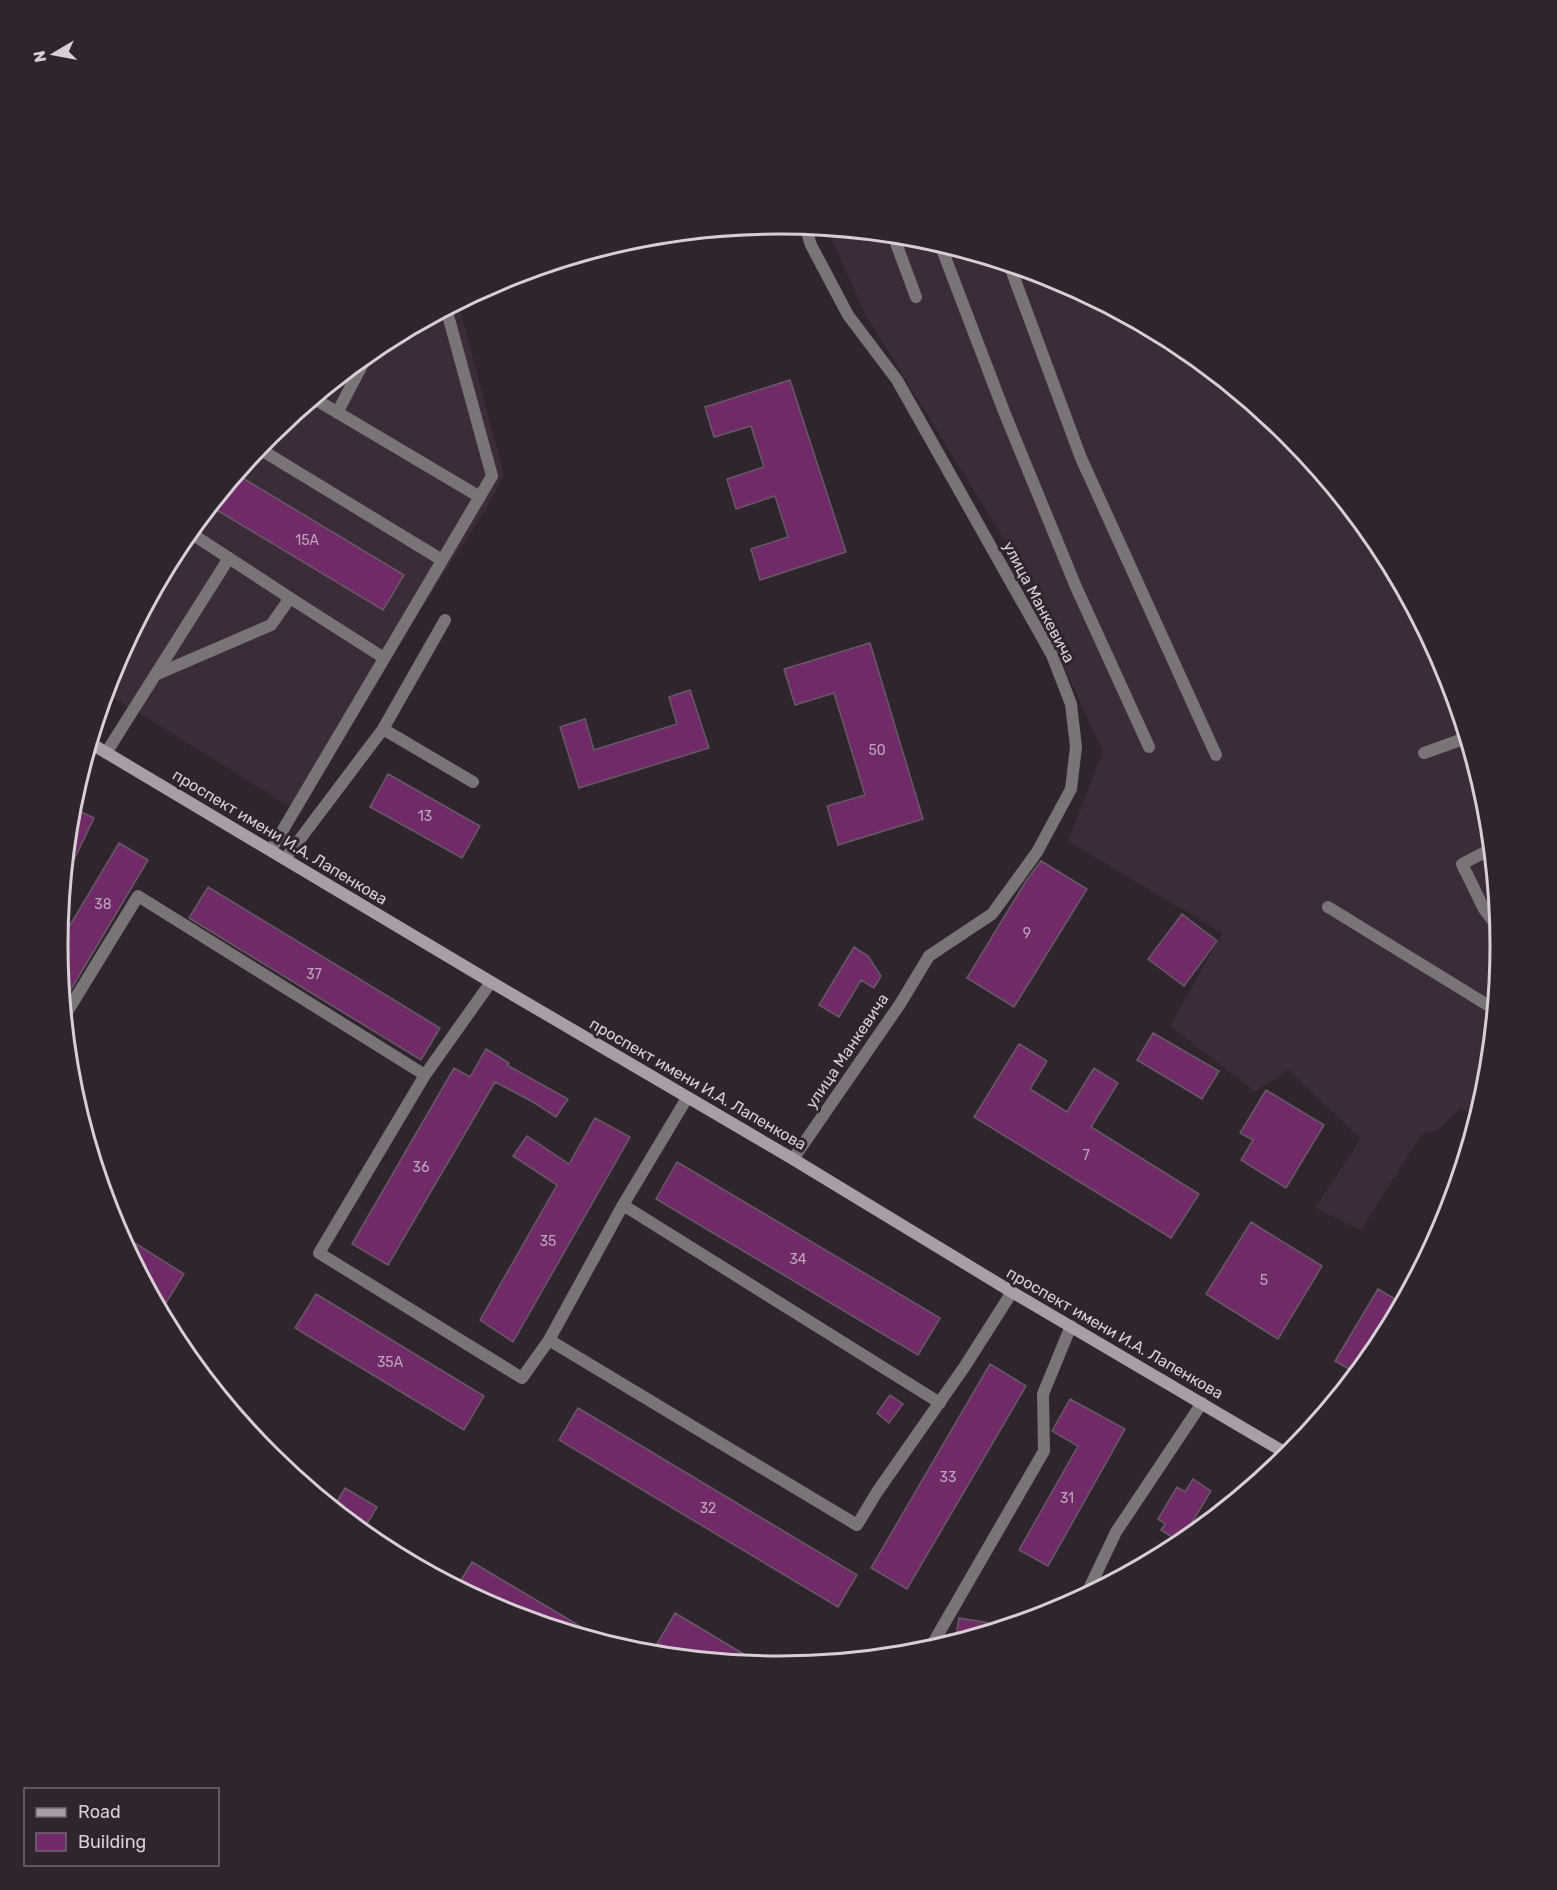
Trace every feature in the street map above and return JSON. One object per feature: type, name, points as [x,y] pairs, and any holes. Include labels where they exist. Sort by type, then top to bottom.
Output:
[{"type":"main road","name":"проспект имени И.А. Лапенкова","points":[[96,746],[1280,1449]]},
{"type":"street","name":"улица Манкевича","points":[[793,1159],[900,1004],[929,956],[992,914],[1037,852],[1071,789],[1076,747],[1071,704],[1052,655],[897,380],[848,315],[808,235]]},
{"type":"street","points":[[896,244],[916,297]]},
{"type":"street","points":[[944,254],[1005,414],[1076,587],[1149,747]]},
{"type":"street","points":[[1013,274],[1081,458],[1216,755]]},
{"type":"street","points":[[271,850],[492,476],[448,316]]},
{"type":"street","points":[[337,412],[358,372]]},
{"type":"street","points":[[320,402],[480,497]]},
{"type":"street","points":[[266,453],[442,560]]},
{"type":"street","points":[[196,537],[384,658]]},
{"type":"street","points":[[106,753],[229,558]]},
{"type":"street","points":[[155,675],[271,625],[290,598]]},
{"type":"street","points":[[285,859],[383,729],[445,620]]},
{"type":"street","points":[[383,729],[473,782]]},
{"type":"street","points":[[1424,753],[1459,740]]},
{"type":"street","points":[[1483,853],[1462,864],[1489,915]]},
{"type":"street","points":[[71,1006],[138,896],[425,1075]]},
{"type":"street","points":[[1328,907],[1487,1004]]},
{"type":"street","points":[[491,982],[425,1075],[319,1253],[522,1378],[549,1340],[623,1205],[687,1098]]},
{"type":"street","points":[[623,1205],[940,1403]]},
{"type":"street","points":[[549,1340],[857,1525],[1012,1292]]},
{"type":"street","points":[[936,1638],[1044,1451],[1043,1394],[1071,1326]]},
{"type":"street","points":[[1091,1584],[1116,1532],[1202,1403]]},
{"type":"shaded area","points":[[831,237],[871,240],[963,258],[1051,288],[1093,307],[1174,354],[1247,410],[1313,476],[1343,512],[1370,550],[1394,590],[1416,631],[1452,716],[1476,806],[1488,898],[1490,945],[1488,992],[1476,1084],[1469,1113],[1461,1108],[1439,1129],[1421,1135],[1361,1230],[1315,1208],[1361,1139],[1288,1070],[1255,1092],[1170,1026],[1222,933],[1068,841],[1103,752],[1010,549],[865,314]]},
{"type":"shaded area","points":[[460,309],[504,475],[486,509],[292,808],[113,697],[141,631],[163,589],[214,512],[244,476],[310,410],[346,381],[383,354]]},
{"type":"building","points":[[790,380],[846,552],[760,580],[751,549],[788,537],[775,496],[736,509],[727,479],[764,467],[751,426],[714,437],[705,407]]},
{"type":"building","points":[[242,478],[404,575],[383,610],[216,510]]},
{"type":"building","points":[[870,643],[923,819],[838,845],[827,806],[865,795],[834,693],[795,705],[784,669]]},
{"type":"building","points":[[690,690],[709,748],[579,788],[560,727],[585,719],[594,750],[677,724],[669,697]]},
{"type":"building","points":[[388,774],[480,826],[462,858],[370,807]]},
{"type":"building","points":[[80,811],[94,818],[73,862]]},
{"type":"building","points":[[119,843],[148,860],[69,993],[68,928]]},
{"type":"building","points":[[1041,861],[1087,889],[1014,1007],[967,978],[1026,881]]},
{"type":"building","points":[[208,887],[440,1028],[421,1060],[189,918]]},
{"type":"building","points":[[1182,914],[1217,941],[1184,986],[1148,959]]},
{"type":"building","points":[[854,947],[868,956],[881,976],[874,988],[861,980],[839,1017],[819,1005]]},
{"type":"building","points":[[1153,1033],[1219,1071],[1202,1099],[1137,1060]]},
{"type":"building","points":[[1019,1044],[1047,1061],[1030,1089],[1067,1112],[1094,1068],[1118,1083],[1091,1127],[1199,1194],[1171,1238],[974,1117]]},
{"type":"building","points":[[486,1049],[509,1063],[507,1065],[568,1099],[556,1117],[495,1082],[388,1265],[352,1244],[454,1068],[470,1077]]},
{"type":"building","points":[[1266,1090],[1324,1125],[1286,1188],[1241,1160],[1253,1140],[1240,1133]]},
{"type":"building","points":[[595,1118],[630,1137],[513,1342],[480,1320],[557,1185],[513,1156],[527,1136],[569,1164]]},
{"type":"building","points":[[677,1162],[940,1318],[918,1355],[656,1199]]},
{"type":"building","points":[[1251,1222],[1322,1266],[1278,1339],[1206,1294]]},
{"type":"building","points":[[133,1242],[184,1274],[165,1304]]},
{"type":"building","points":[[1378,1289],[1395,1299],[1349,1369],[1335,1361]]},
{"type":"building","points":[[316,1294],[484,1396],[464,1430],[295,1328]]},
{"type":"building","points":[[990,1364],[1026,1386],[907,1589],[871,1568]]},
{"type":"building","points":[[890,1395],[903,1404],[889,1423],[877,1413]]},
{"type":"building","points":[[1070,1399],[1125,1429],[1048,1566],[1019,1550],[1078,1446],[1052,1431]]},
{"type":"building","points":[[578,1408],[857,1575],[838,1607],[559,1440]]},
{"type":"building","points":[[1193,1479],[1211,1491],[1191,1523],[1172,1537],[1161,1530],[1165,1524],[1158,1519],[1177,1487],[1185,1492]]},
{"type":"building","points":[[345,1488],[377,1507],[367,1524],[337,1502]]},
{"type":"building","points":[[472,1562],[585,1629],[506,1602],[461,1581]]},
{"type":"building","points":[[675,1613],[745,1655],[686,1650],[656,1645]]},
{"type":"building","points":[[959,1618],[991,1623],[963,1632],[956,1633]]}]
